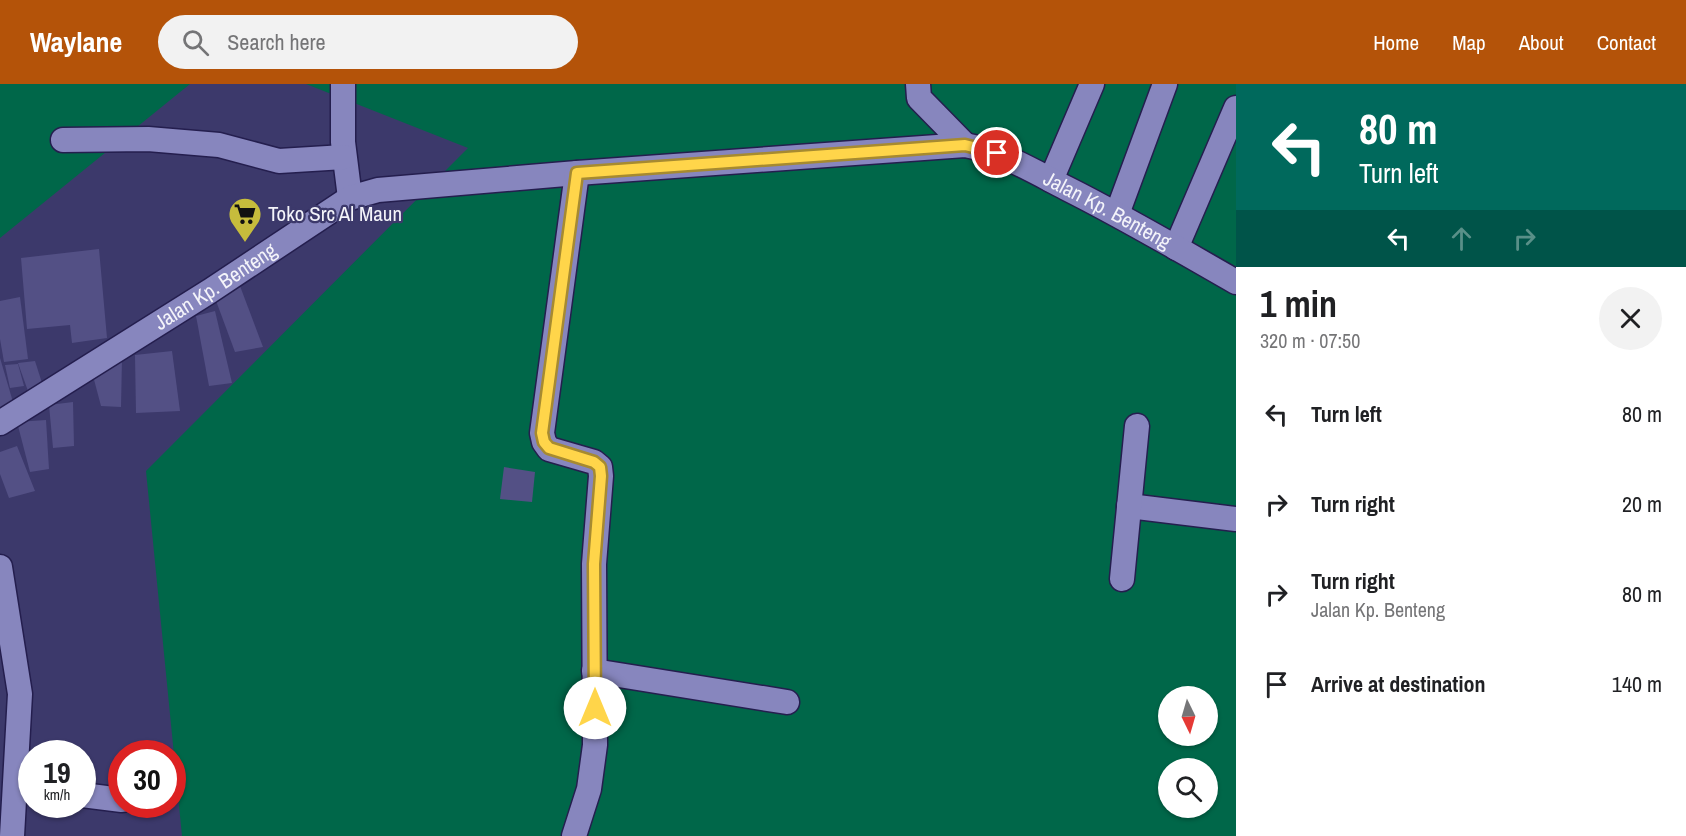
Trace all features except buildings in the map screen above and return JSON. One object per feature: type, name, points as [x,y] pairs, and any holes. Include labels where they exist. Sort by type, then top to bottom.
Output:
[{"type":"street","points":[[343,84],[344,158],[350,198]]},
{"type":"street","points":[[918,84],[919,98],[965,145]]},
{"type":"street","points":[[1051,180],[1092,84]]},
{"type":"street","points":[[1117,214],[1165,84]]},
{"type":"street","points":[[1176,248],[1236,108]]},
{"type":"street","points":[[63,140],[148,139],[219,145],[279,161],[344,158]]},
{"type":"street","name":"Jalan Kp. Benteng","points":[[0,423],[200,297],[350,198],[378,190],[965,145],[982,148],[1011,159],[1117,214],[1236,282]]},
{"type":"street","points":[[574,836],[593,770],[595,745],[594,564],[601,476],[600,467],[594,462],[549,448],[544,442],[542,433],[577,173]]},
{"type":"street","points":[[1122,579],[1137,426]]},
{"type":"street","points":[[1129,506],[1236,519]]},
{"type":"street","points":[[0,567],[20,693],[12,836]]},
{"type":"street","points":[[594,670],[787,702]]},
{"type":"green space","points":[[0,84],[190,84],[0,238]]},
{"type":"green space","points":[[306,84],[1236,84],[1236,836],[182,836],[180,818],[186,818],[186,740],[173,740],[146,471],[468,148]]},
{"type":"place","name":"Toko Src Al Maun","points":[[245,243]]},
{"type":"route","points":[[595,708],[594,564],[600,467],[594,462],[549,448],[544,442],[542,433],[577,173],[965,145],[997,153]]}]
